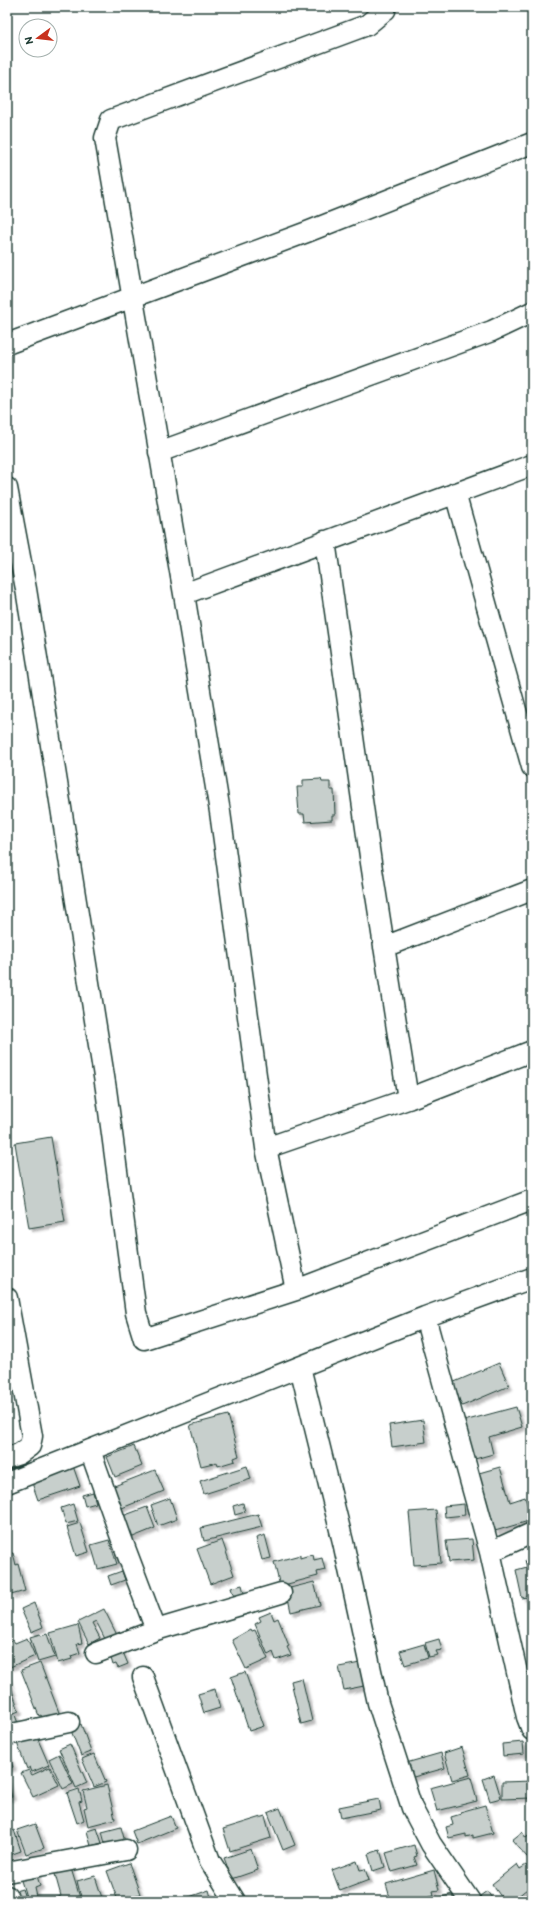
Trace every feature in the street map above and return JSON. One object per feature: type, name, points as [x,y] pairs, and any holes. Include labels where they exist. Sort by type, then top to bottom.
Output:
[{"type":"street","points":[[296,1290],[266,1148],[220,812],[105,138],[111,120],[367,25],[385,10],[384,7]]},
{"type":"street","points":[[7,344],[307,232],[532,143]]},
{"type":"street","points":[[159,452],[492,331],[532,312]]},
{"type":"street","points":[[184,594],[532,465]]},
{"type":"street","points":[[7,488],[26,589],[103,1073],[136,1313],[144,1339],[296,1290],[532,1200]]},
{"type":"street","points":[[455,493],[532,767]]},
{"type":"street","points":[[325,541],[384,947],[408,1099]]},
{"type":"street","points":[[384,947],[532,890]]},
{"type":"street","points":[[266,1148],[408,1099],[532,1051]]},
{"type":"street","points":[[7,1483],[424,1317],[532,1278]]},
{"type":"street","points":[[7,1298],[32,1436],[30,1446],[19,1454],[7,1458]]},
{"type":"street","points":[[424,1317],[490,1552],[527,1717],[532,1730]]},
{"type":"street","points":[[300,1367],[343,1542],[378,1703],[412,1808],[431,1844],[470,1901]]},
{"type":"street","points":[[90,1450],[156,1630]]},
{"type":"street","points":[[490,1552],[532,1533]]},
{"type":"street","points":[[96,1653],[156,1630],[281,1593]]},
{"type":"street","points":[[143,1677],[210,1862],[235,1901]]},
{"type":"street","points":[[7,1735],[69,1722]]},
{"type":"street","points":[[7,1872],[126,1850]]},
{"type":"street","points":[[7,1896],[9,1901]]},
{"type":"building","points":[[321,779],[322,782],[330,782],[330,790],[334,790],[335,815],[332,815],[332,820],[305,822],[304,814],[299,814],[297,787],[303,787],[303,780]]},
{"type":"building","points":[[51,1137],[65,1222],[29,1228],[15,1143]]},
{"type":"building","points":[[499,1363],[509,1386],[462,1406],[452,1383]]},
{"type":"building","points":[[516,1407],[522,1427],[489,1437],[493,1454],[475,1459],[464,1421]]},
{"type":"building","points":[[228,1415],[239,1456],[234,1458],[235,1461],[218,1466],[217,1462],[201,1466],[190,1425]]},
{"type":"building","points":[[423,1420],[426,1442],[392,1447],[389,1425]]},
{"type":"building","points":[[134,1446],[142,1466],[115,1477],[107,1457]]},
{"type":"building","points":[[73,1466],[80,1486],[38,1500],[31,1480]]},
{"type":"building","points":[[247,1466],[251,1479],[204,1494],[200,1481]]},
{"type":"building","points":[[500,1467],[510,1502],[525,1497],[532,1520],[495,1531],[479,1473]]},
{"type":"building","points":[[155,1470],[164,1491],[117,1510],[109,1488]]},
{"type":"building","points":[[93,1492],[96,1503],[85,1506],[82,1495]]},
{"type":"building","points":[[170,1498],[177,1519],[158,1526],[151,1505]]},
{"type":"building","points":[[243,1503],[245,1512],[235,1515],[233,1506]]},
{"type":"building","points":[[73,1504],[78,1521],[66,1524],[61,1508]]},
{"type":"building","points":[[464,1504],[465,1515],[445,1517],[444,1506]]},
{"type":"building","points":[[147,1507],[155,1528],[128,1539],[120,1517]]},
{"type":"building","points":[[436,1510],[441,1563],[414,1565],[409,1512]]},
{"type":"building","points":[[258,1514],[262,1527],[204,1541],[201,1528]]},
{"type":"building","points":[[80,1523],[89,1552],[76,1556],[67,1527]]},
{"type":"building","points":[[265,1535],[271,1558],[262,1560],[256,1538]]},
{"type":"building","points":[[472,1539],[474,1560],[449,1562],[446,1541]]},
{"type":"building","points":[[109,1540],[117,1564],[98,1569],[91,1545]]},
{"type":"building","points":[[222,1540],[234,1575],[210,1584],[197,1549]]},
{"type":"building","points":[[532,1548],[532,1596],[522,1598],[516,1570],[527,1567],[525,1560],[530,1559],[528,1549]]},
{"type":"building","points":[[13,1553],[16,1565],[18,1564],[25,1591],[11,1595],[7,1579],[7,1554]]},
{"type":"building","points":[[313,1554],[314,1560],[322,1558],[325,1570],[317,1572],[318,1576],[280,1586],[274,1562],[300,1555],[300,1558]]},
{"type":"building","points":[[122,1571],[125,1580],[111,1585],[108,1576]]},
{"type":"building","points":[[314,1582],[320,1605],[291,1612],[286,1589]]},
{"type":"building","points":[[242,1585],[245,1597],[235,1600],[231,1588]]},
{"type":"building","points":[[34,1603],[43,1627],[31,1632],[21,1609]]},
{"type":"building","points":[[104,1609],[118,1637],[107,1643],[96,1621],[92,1623],[100,1638],[89,1644],[78,1622]]},
{"type":"building","points":[[271,1612],[274,1620],[278,1618],[291,1655],[276,1660],[273,1652],[268,1655],[255,1624],[261,1621],[259,1617]]},
{"type":"building","points":[[78,1625],[82,1643],[77,1644],[80,1653],[71,1656],[72,1659],[58,1663],[50,1633]]},
{"type":"building","points":[[251,1629],[252,1631],[255,1630],[268,1659],[246,1669],[232,1640]]},
{"type":"building","points":[[40,1634],[41,1636],[47,1634],[55,1657],[38,1662],[30,1637]]},
{"type":"building","points":[[27,1638],[35,1656],[10,1667],[7,1659],[7,1643],[13,1640],[15,1643]]},
{"type":"building","points":[[439,1639],[442,1650],[436,1651],[438,1655],[429,1657],[425,1643]]},
{"type":"building","points":[[424,1644],[428,1658],[405,1665],[400,1651]]},
{"type":"building","points":[[122,1650],[128,1664],[118,1668],[116,1664],[113,1665],[110,1655]]},
{"type":"building","points":[[40,1663],[60,1715],[44,1721],[41,1715],[39,1716],[21,1670]]},
{"type":"building","points":[[360,1663],[364,1686],[344,1690],[339,1667]]},
{"type":"building","points":[[245,1672],[264,1726],[249,1731],[231,1677]]},
{"type":"building","points":[[7,1676],[19,1711],[14,1713],[18,1723],[7,1727]]},
{"type":"building","points":[[302,1678],[312,1721],[301,1724],[291,1681]]},
{"type":"building","points":[[215,1689],[220,1708],[204,1713],[198,1694]]},
{"type":"building","points":[[81,1724],[91,1752],[81,1756],[70,1728]]},
{"type":"building","points":[[36,1735],[49,1765],[32,1772],[30,1767],[27,1769],[17,1743]]},
{"type":"building","points":[[523,1742],[524,1754],[503,1756],[502,1744]]},
{"type":"building","points":[[70,1744],[87,1783],[76,1788],[59,1749]]},
{"type":"building","points":[[462,1747],[470,1775],[452,1780],[444,1753]]},
{"type":"building","points":[[7,1752],[13,1767],[7,1769]]},
{"type":"building","points":[[441,1753],[445,1768],[410,1778],[406,1763]]},
{"type":"building","points":[[59,1754],[73,1784],[63,1789],[49,1759]]},
{"type":"building","points":[[94,1754],[106,1782],[94,1787],[82,1759]]},
{"type":"building","points":[[50,1767],[59,1785],[33,1797],[21,1773],[29,1770],[32,1775]]},
{"type":"building","points":[[494,1775],[501,1798],[490,1801],[483,1779]]},
{"type":"building","points":[[471,1777],[477,1801],[437,1811],[430,1788]]},
{"type":"building","points":[[7,1780],[12,1797],[7,1798]]},
{"type":"building","points":[[532,1781],[532,1798],[502,1799],[502,1782]]},
{"type":"building","points":[[107,1785],[115,1819],[88,1826],[84,1808],[87,1807],[83,1791]]},
{"type":"building","points":[[79,1789],[82,1801],[79,1802],[84,1820],[77,1823],[67,1793]]},
{"type":"building","points":[[379,1799],[381,1810],[341,1818],[339,1807]]},
{"type":"building","points":[[485,1805],[493,1833],[473,1838],[473,1835],[466,1837],[466,1834],[449,1838],[446,1827],[453,1825],[451,1817],[461,1814],[460,1812]]},
{"type":"building","points":[[280,1808],[295,1845],[283,1850],[268,1813]]},
{"type":"building","points":[[171,1816],[176,1828],[137,1844],[132,1831]]},
{"type":"building","points":[[265,1816],[271,1838],[230,1851],[223,1829]]},
{"type":"building","points":[[35,1824],[44,1848],[26,1854],[17,1830]]},
{"type":"building","points":[[121,1827],[125,1842],[106,1847],[102,1832]]},
{"type":"building","points":[[97,1828],[102,1843],[91,1846],[87,1831]]},
{"type":"building","points":[[14,1830],[21,1851],[7,1856],[7,1833]]},
{"type":"building","points":[[522,1832],[526,1838],[532,1833],[532,1853],[527,1857],[512,1840]]},
{"type":"building","points":[[414,1845],[417,1856],[414,1857],[417,1865],[392,1872],[386,1853]]},
{"type":"building","points":[[251,1849],[258,1870],[232,1879],[224,1858]]},
{"type":"building","points":[[380,1850],[385,1867],[373,1871],[368,1854]]},
{"type":"building","points":[[357,1861],[360,1870],[365,1869],[369,1880],[340,1891],[332,1870]]},
{"type":"building","points":[[69,1862],[81,1901],[54,1901],[53,1898],[61,1896],[53,1867]]},
{"type":"building","points":[[129,1863],[140,1894],[118,1901],[107,1871]]},
{"type":"building","points":[[517,1864],[520,1869],[526,1865],[532,1873],[532,1885],[512,1901],[504,1901],[492,1884]]},
{"type":"building","points":[[35,1869],[40,1886],[35,1888],[37,1897],[27,1900],[19,1874]]},
{"type":"building","points":[[434,1870],[439,1890],[433,1891],[434,1895],[412,1901],[391,1901],[386,1884]]},
{"type":"building","points":[[95,1876],[103,1901],[82,1901],[77,1881]]},
{"type":"building","points":[[22,1889],[25,1898],[18,1900],[15,1891]]},
{"type":"building","points":[[209,1890],[212,1901],[178,1901]]},
{"type":"building","points":[[487,1891],[494,1901],[483,1901],[480,1896]]},
{"type":"building","points":[[452,1894],[454,1901],[428,1901]]}]
